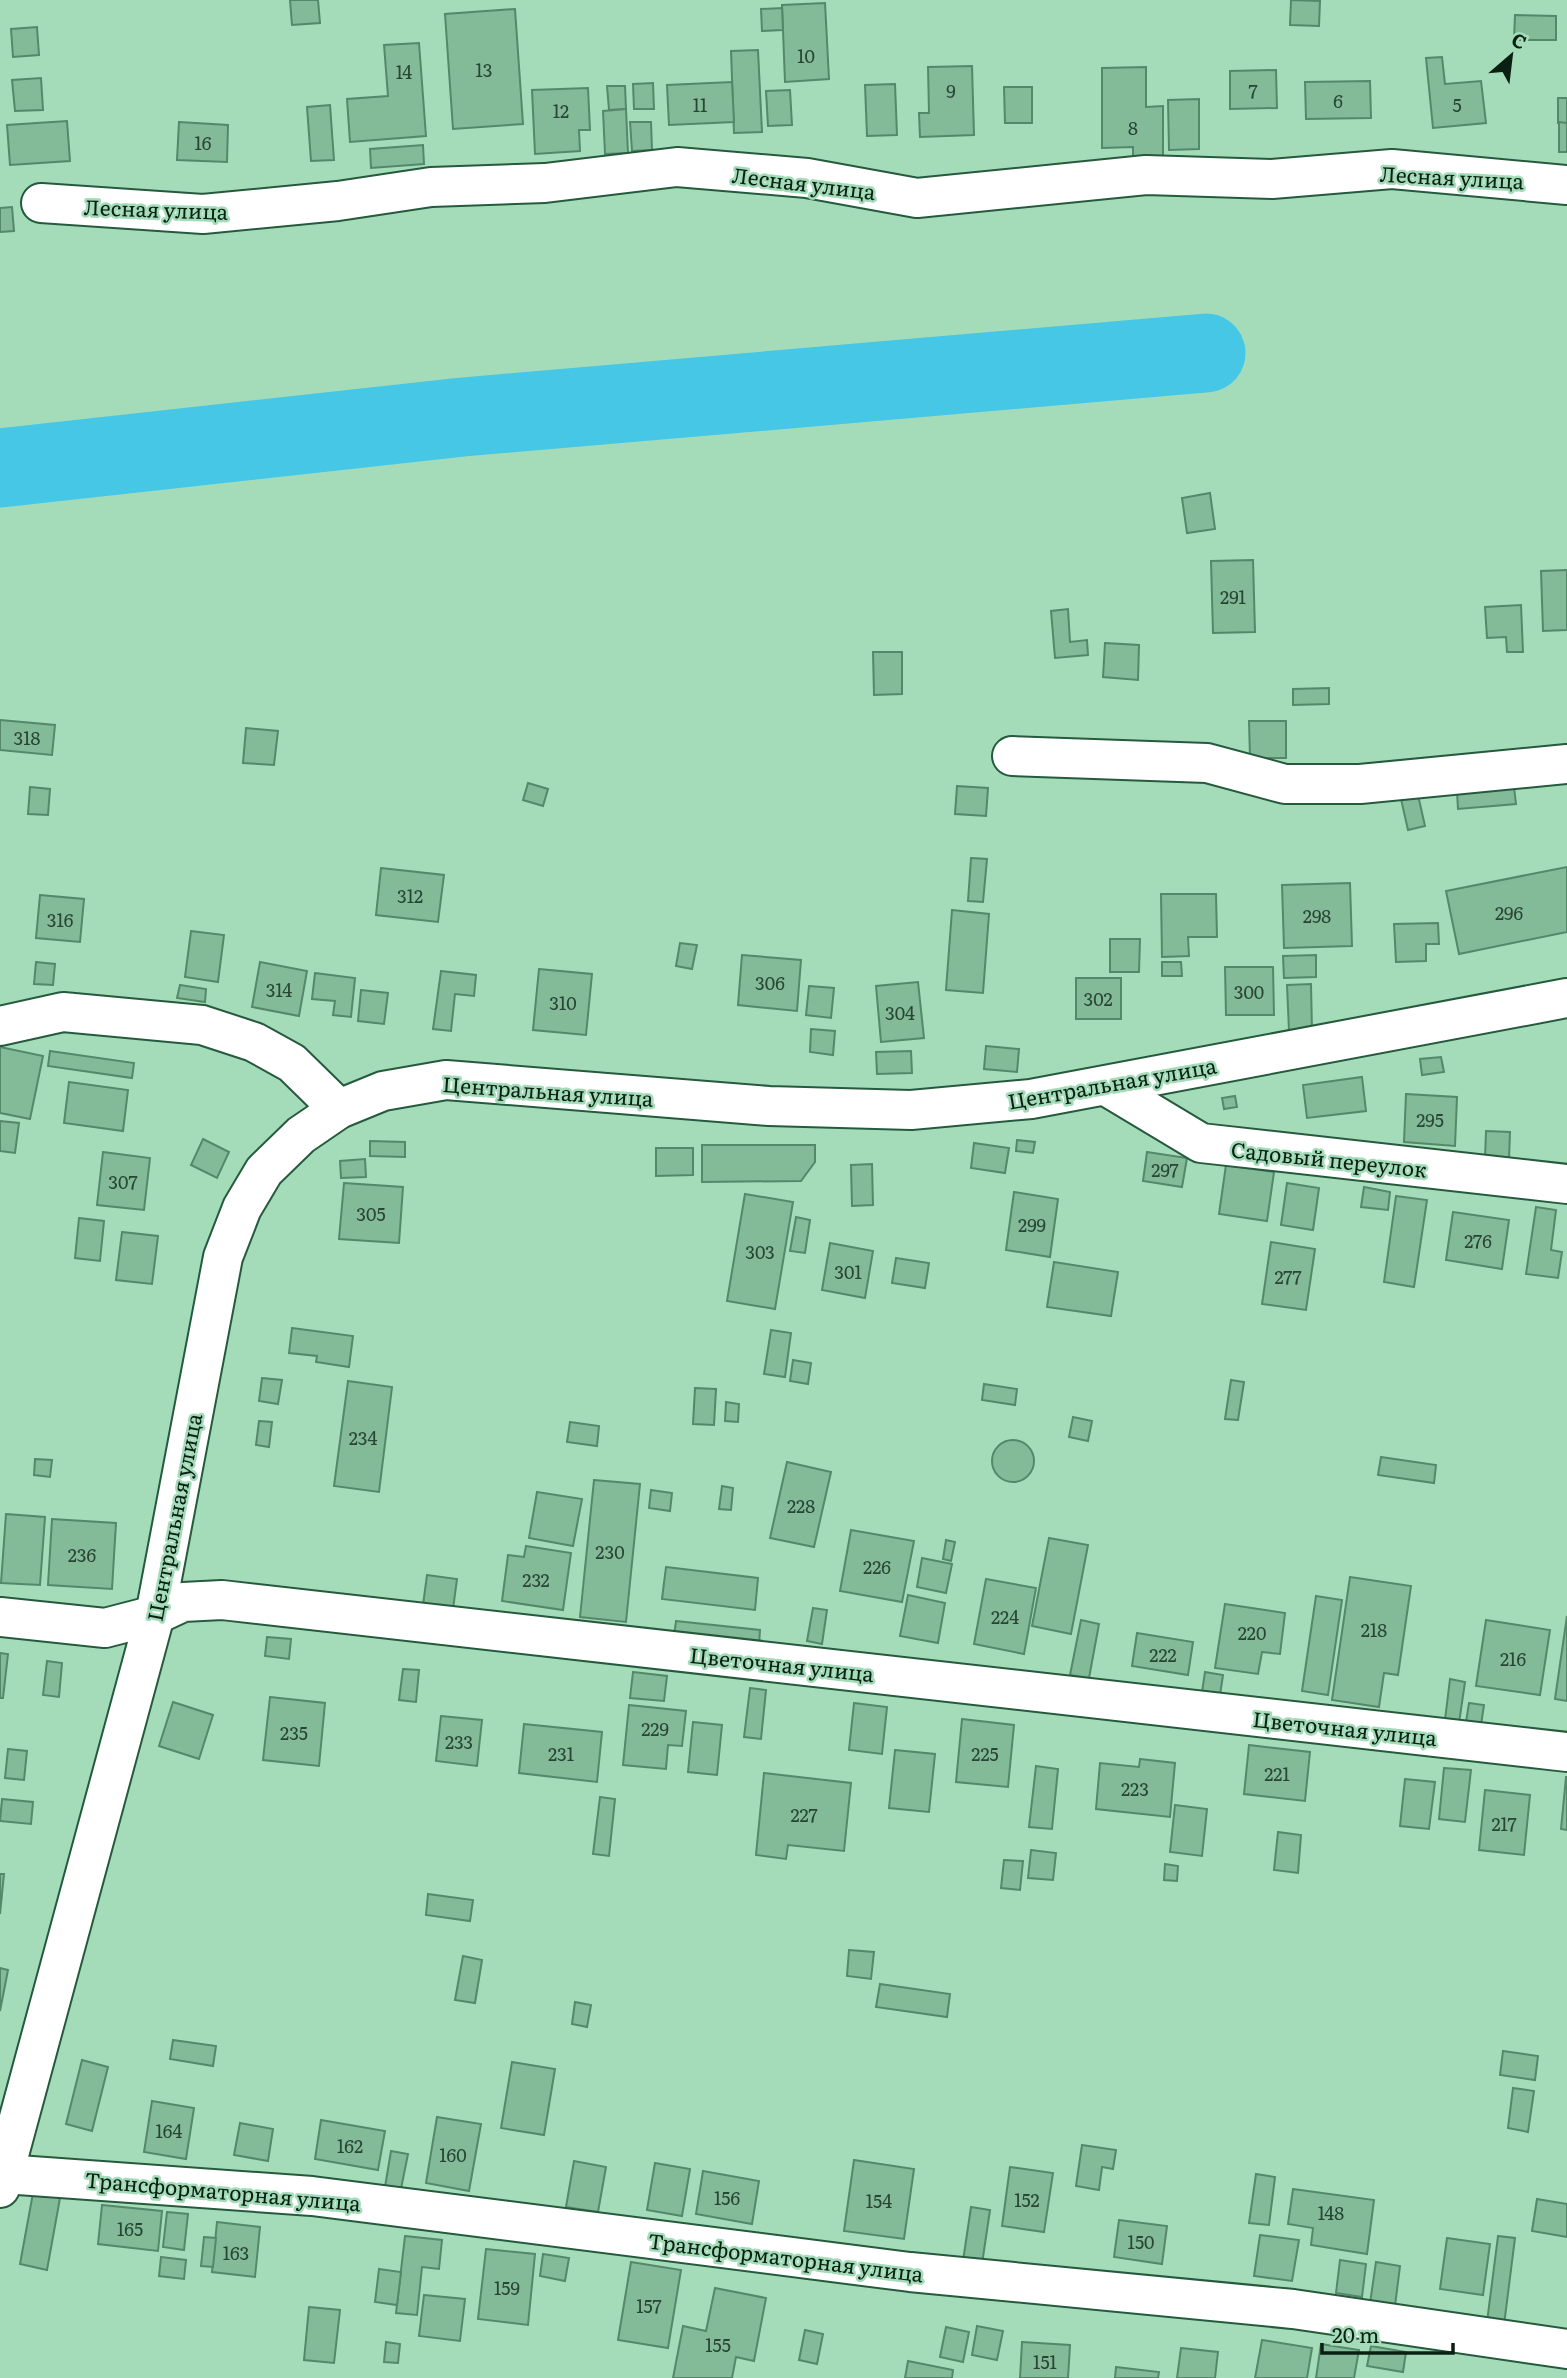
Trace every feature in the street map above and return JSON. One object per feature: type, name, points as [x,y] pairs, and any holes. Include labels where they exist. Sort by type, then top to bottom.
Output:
[{"type":"street","name":"Лесная улица","points":[[41,203],[203,214],[338,201],[431,187],[545,183],[677,167],[807,178],[917,198],[1146,175],[1272,179],[1392,169],[1567,185]]},
{"type":"street","points":[[1012,756],[1207,763],[1286,783],[1360,784],[1567,764]]},
{"type":"street","name":"Центральная улица","points":[[2,2181],[155,1615],[223,1257],[242,1208],[264,1171],[301,1135],[339,1109],[383,1091],[446,1080],[769,1106],[911,1110],[1031,1099],[1567,998]]},
{"type":"street","points":[[0,1026],[63,1012],[202,1025],[254,1042],[292,1063],[339,1109]]},
{"type":"street","name":"Садовый переулок","points":[[1106,1086],[1201,1143],[1567,1184]]},
{"type":"street","name":"Цветочная улица","points":[[0,1617],[105,1628],[155,1615],[183,1602],[222,1600],[1567,1752]]},
{"type":"street","name":"Трансформаторная улица","points":[[2,2181],[312,2196],[910,2272],[1293,2309],[1567,2349]]},
{"type":"building","points":[[290,0],[318,0],[320,23],[292,25]]},
{"type":"building","points":[[1291,0],[1320,1],[1319,26],[1290,25]]},
{"type":"building","points":[[825,3],[829,79],[785,82],[782,5]]},
{"type":"building","points":[[782,8],[783,30],[762,31],[761,9]]},
{"type":"building","points":[[515,9],[523,124],[453,129],[445,14]]},
{"type":"building","points":[[1515,15],[1556,16],[1556,40],[1514,40]]},
{"type":"building","points":[[37,27],[39,55],[13,57],[11,29]]},
{"type":"building","points":[[419,43],[426,136],[350,142],[347,99],[388,96],[384,45]]},
{"type":"building","points":[[758,50],[762,132],[734,133],[731,51]]},
{"type":"building","points":[[1442,57],[1445,84],[1481,81],[1486,123],[1433,128],[1426,58]]},
{"type":"building","points":[[972,66],[974,135],[920,137],[919,113],[929,113],[928,67]]},
{"type":"building","points":[[1146,67],[1146,107],[1163,106],[1163,156],[1133,157],[1133,147],[1102,148],[1102,68]]},
{"type":"building","points":[[1276,70],[1277,108],[1230,109],[1230,71]]},
{"type":"building","points":[[41,78],[43,110],[15,111],[12,80]]},
{"type":"building","points":[[1370,81],[1371,118],[1306,119],[1305,82]]},
{"type":"building","points":[[732,82],[734,122],[669,125],[667,85]]},
{"type":"building","points":[[653,83],[654,109],[634,109],[633,84]]},
{"type":"building","points":[[895,84],[897,135],[867,136],[865,85]]},
{"type":"building","points":[[607,86],[625,86],[626,109],[609,110]]},
{"type":"building","points":[[1004,87],[1032,87],[1032,123],[1005,123]]},
{"type":"building","points":[[588,88],[590,130],[579,130],[580,151],[535,154],[532,90]]},
{"type":"building","points":[[790,90],[792,125],[768,126],[766,91]]},
{"type":"building","points":[[1558,98],[1567,98],[1567,123],[1558,123]]},
{"type":"building","points":[[1199,99],[1199,149],[1169,150],[1168,100]]},
{"type":"building","points":[[330,105],[334,160],[311,161],[307,107]]},
{"type":"building","points":[[626,109],[628,153],[605,154],[603,111]]},
{"type":"building","points":[[67,121],[70,161],[10,165],[7,125]]},
{"type":"building","points":[[179,122],[228,125],[227,162],[177,160]]},
{"type":"building","points":[[630,122],[651,122],[652,150],[632,151]]},
{"type":"building","points":[[1559,122],[1567,123],[1567,152],[1559,152]]},
{"type":"building","points":[[423,145],[424,164],[371,168],[370,149]]},
{"type":"building","points":[[12,207],[14,231],[0,232],[0,208]]},
{"type":"building","points":[[1210,493],[1215,529],[1187,533],[1182,498]]},
{"type":"building","points":[[1253,560],[1255,632],[1213,633],[1211,561]]},
{"type":"building","points":[[1567,570],[1567,630],[1543,631],[1541,571]]},
{"type":"building","points":[[1521,605],[1523,652],[1507,652],[1506,637],[1487,638],[1485,607]]},
{"type":"building","points":[[1068,609],[1070,642],[1087,640],[1088,655],[1055,658],[1051,611]]},
{"type":"building","points":[[1105,643],[1139,645],[1138,680],[1103,677]]},
{"type":"building","points":[[873,652],[902,652],[902,694],[874,695]]},
{"type":"building","points":[[1329,688],[1329,704],[1293,705],[1293,689]]},
{"type":"building","points":[[0,720],[55,725],[52,755],[0,750]]},
{"type":"building","points":[[1249,721],[1286,721],[1286,758],[1250,758]]},
{"type":"building","points":[[246,728],[278,731],[274,765],[243,763]]},
{"type":"building","points":[[528,783],[548,789],[543,806],[523,800]]},
{"type":"building","points":[[957,786],[988,788],[986,816],[955,814]]},
{"type":"building","points":[[30,787],[50,789],[48,815],[28,814]]},
{"type":"building","points":[[1514,787],[1516,804],[1458,809],[1457,792]]},
{"type":"building","points":[[1418,795],[1425,826],[1408,830],[1401,799]]},
{"type":"building","points":[[971,858],[987,859],[983,902],[968,901]]},
{"type":"building","points":[[1567,867],[1567,932],[1459,954],[1446,891]]},
{"type":"building","points":[[381,868],[444,875],[438,922],[376,915]]},
{"type":"building","points":[[1350,883],[1352,946],[1284,948],[1282,885]]},
{"type":"building","points":[[1161,894],[1216,894],[1217,937],[1188,937],[1189,956],[1162,957]]},
{"type":"building","points":[[40,895],[84,899],[80,942],[36,938]]},
{"type":"building","points":[[952,910],[989,914],[983,993],[946,990]]},
{"type":"building","points":[[1438,923],[1439,944],[1426,944],[1426,961],[1396,962],[1394,924]]},
{"type":"building","points":[[191,931],[224,935],[218,982],[185,977]]},
{"type":"building","points":[[1110,939],[1140,939],[1139,972],[1110,972]]},
{"type":"building","points":[[680,943],[697,945],[692,969],[676,966]]},
{"type":"building","points":[[742,955],[801,960],[797,1011],[738,1005]]},
{"type":"building","points":[[1316,955],[1316,977],[1284,978],[1283,956]]},
{"type":"building","points":[[36,962],[55,964],[53,985],[34,984]]},
{"type":"building","points":[[260,962],[307,971],[299,1016],[252,1007]]},
{"type":"building","points":[[1162,962],[1181,962],[1182,976],[1162,976]]},
{"type":"building","points":[[1225,967],[1273,967],[1274,1015],[1226,1015]]},
{"type":"building","points":[[539,969],[592,974],[586,1035],[533,1030]]},
{"type":"building","points":[[441,971],[476,975],[474,996],[455,994],[451,1031],[433,1029]]},
{"type":"building","points":[[315,973],[355,978],[351,1017],[333,1015],[335,1001],[312,999]]},
{"type":"building","points":[[1076,978],[1121,978],[1121,1019],[1076,1019]]},
{"type":"building","points":[[918,982],[924,1038],[881,1042],[876,986]]},
{"type":"building","points":[[1311,984],[1312,1031],[1289,1031],[1287,985]]},
{"type":"building","points":[[180,985],[206,989],[205,1002],[177,998]]},
{"type":"building","points":[[809,986],[834,988],[831,1018],[806,1015]]},
{"type":"building","points":[[361,990],[388,993],[384,1024],[358,1021]]},
{"type":"building","points":[[811,1029],[835,1031],[833,1055],[810,1052]]},
{"type":"building","points":[[986,1046],[1019,1049],[1017,1072],[984,1069]]},
{"type":"building","points":[[0,1047],[43,1056],[30,1119],[0,1113]]},
{"type":"building","points":[[50,1051],[134,1063],[132,1078],[48,1066]]},
{"type":"building","points":[[911,1051],[912,1073],[877,1074],[876,1052]]},
{"type":"building","points":[[1441,1057],[1444,1072],[1422,1075],[1420,1059]]},
{"type":"building","points":[[1362,1077],[1366,1111],[1307,1118],[1303,1085]]},
{"type":"building","points":[[69,1082],[128,1090],[123,1131],[64,1123]]},
{"type":"building","points":[[1406,1094],[1457,1097],[1455,1146],[1404,1142]]},
{"type":"building","points":[[1235,1096],[1237,1107],[1224,1109],[1222,1098]]},
{"type":"building","points":[[0,1121],[19,1123],[15,1153],[0,1151]]},
{"type":"building","points":[[1486,1131],[1510,1132],[1509,1159],[1485,1158]]},
{"type":"building","points":[[203,1139],[229,1152],[217,1178],[191,1165]]},
{"type":"building","points":[[1017,1140],[1035,1142],[1033,1153],[1016,1151]]},
{"type":"building","points":[[370,1141],[405,1142],[405,1157],[370,1156]]},
{"type":"building","points":[[974,1143],[1009,1148],[1005,1173],[971,1168]]},
{"type":"building","points":[[702,1145],[815,1145],[815,1162],[801,1181],[702,1182]]},
{"type":"building","points":[[656,1148],[693,1148],[693,1175],[656,1176]]},
{"type":"building","points":[[103,1152],[150,1158],[144,1210],[97,1205]]},
{"type":"building","points":[[1147,1152],[1187,1158],[1182,1187],[1143,1181]]},
{"type":"building","points":[[365,1159],[366,1177],[341,1178],[340,1161]]},
{"type":"building","points":[[872,1164],[873,1205],[852,1206],[851,1165]]},
{"type":"building","points":[[1226,1165],[1274,1172],[1267,1221],[1219,1214]]},
{"type":"building","points":[[344,1183],[403,1187],[399,1243],[339,1239]]},
{"type":"building","points":[[1287,1183],[1319,1188],[1313,1230],[1281,1225]]},
{"type":"building","points":[[1364,1187],[1390,1192],[1388,1210],[1361,1207]]},
{"type":"building","points":[[1014,1192],[1058,1199],[1050,1257],[1006,1250]]},
{"type":"building","points":[[745,1194],[793,1202],[775,1309],[727,1301]]},
{"type":"building","points":[[1396,1196],[1427,1200],[1414,1287],[1384,1282]]},
{"type":"building","points":[[1536,1207],[1556,1210],[1551,1250],[1562,1252],[1558,1278],[1526,1274]]},
{"type":"building","points":[[1453,1212],[1509,1220],[1502,1269],[1446,1260]]},
{"type":"building","points":[[796,1217],[810,1220],[805,1253],[790,1251]]},
{"type":"building","points":[[79,1218],[104,1221],[100,1261],[75,1258]]},
{"type":"building","points":[[122,1232],[158,1236],[152,1284],[116,1280]]},
{"type":"building","points":[[1271,1242],[1315,1249],[1306,1310],[1262,1304]]},
{"type":"building","points":[[830,1243],[873,1251],[865,1298],[822,1290]]},
{"type":"building","points":[[896,1258],[929,1263],[925,1288],[892,1283]]},
{"type":"building","points":[[1054,1262],[1118,1272],[1111,1316],[1047,1307]]},
{"type":"building","points":[[292,1328],[353,1336],[349,1367],[316,1362],[317,1356],[289,1353]]},
{"type":"building","points":[[771,1330],[791,1333],[785,1377],[764,1374]]},
{"type":"building","points":[[793,1360],[811,1363],[808,1384],[790,1381]]},
{"type":"building","points":[[262,1378],[282,1380],[278,1404],[259,1401]]},
{"type":"building","points":[[1231,1380],[1244,1382],[1238,1420],[1225,1419]]},
{"type":"building","points":[[348,1381],[392,1387],[379,1492],[334,1486]]},
{"type":"building","points":[[984,1384],[1017,1389],[1015,1405],[982,1400]]},
{"type":"building","points":[[695,1388],[716,1389],[714,1425],[693,1424]]},
{"type":"building","points":[[726,1402],[739,1404],[738,1422],[725,1421]]},
{"type":"building","points":[[1073,1417],[1092,1421],[1088,1441],[1069,1437]]},
{"type":"building","points":[[259,1421],[272,1422],[269,1447],[256,1445]]},
{"type":"building","points":[[570,1422],[599,1426],[597,1446],[567,1442]]},
{"type":"building","points":[[1013,1440],[1028,1446],[1034,1461],[1028,1476],[1013,1482],[998,1476],[992,1461],[998,1446]]},
{"type":"building","points":[[1381,1457],[1436,1465],[1434,1483],[1378,1475]]},
{"type":"building","points":[[35,1459],[52,1460],[50,1477],[34,1475]]},
{"type":"building","points":[[787,1462],[831,1472],[814,1547],[770,1538]]},
{"type":"building","points":[[594,1480],[640,1484],[626,1622],[580,1617]]},
{"type":"building","points":[[722,1486],[733,1488],[731,1510],[719,1509]]},
{"type":"building","points":[[651,1490],[672,1493],[670,1511],[649,1508]]},
{"type":"building","points":[[537,1492],[582,1499],[573,1546],[529,1538]]},
{"type":"building","points":[[6,1514],[45,1517],[40,1585],[1,1583]]},
{"type":"building","points":[[52,1519],[116,1523],[112,1589],[48,1585]]},
{"type":"building","points":[[851,1530],[914,1541],[902,1602],[840,1591]]},
{"type":"building","points":[[1049,1538],[1088,1545],[1071,1634],[1032,1626]]},
{"type":"building","points":[[946,1540],[955,1542],[951,1561],[943,1559]]},
{"type":"building","points":[[526,1546],[571,1553],[563,1610],[502,1601],[508,1555],[524,1557]]},
{"type":"building","points":[[922,1558],[952,1564],[946,1593],[917,1587]]},
{"type":"building","points":[[666,1567],[758,1578],[755,1610],[662,1599]]},
{"type":"building","points":[[427,1575],[457,1579],[453,1609],[423,1605]]},
{"type":"building","points":[[1350,1577],[1411,1586],[1398,1675],[1384,1673],[1379,1707],[1332,1700]]},
{"type":"building","points":[[986,1579],[1036,1588],[1024,1654],[974,1644]]},
{"type":"building","points":[[908,1595],[945,1603],[938,1643],[900,1636]]},
{"type":"building","points":[[1316,1596],[1342,1600],[1328,1695],[1302,1691]]},
{"type":"building","points":[[1225,1604],[1285,1613],[1280,1654],[1262,1652],[1258,1674],[1215,1668]]},
{"type":"building","points":[[813,1608],[827,1610],[822,1644],[807,1641]]},
{"type":"building","points":[[1567,1616],[1567,1701],[1555,1699]]},
{"type":"building","points":[[1081,1620],[1099,1624],[1089,1678],[1070,1675]]},
{"type":"building","points":[[1486,1620],[1550,1630],[1540,1695],[1476,1686]]},
{"type":"building","points":[[676,1621],[760,1630],[759,1646],[674,1636]]},
{"type":"building","points":[[1137,1633],[1193,1642],[1188,1675],[1132,1666]]},
{"type":"building","points":[[267,1637],[291,1639],[289,1659],[265,1656]]},
{"type":"building","points":[[0,1653],[8,1654],[3,1698],[0,1698]]},
{"type":"building","points":[[47,1661],[62,1663],[59,1697],[43,1695]]},
{"type":"building","points":[[403,1669],[419,1670],[416,1702],[399,1700]]},
{"type":"building","points":[[633,1672],[667,1676],[664,1701],[630,1698]]},
{"type":"building","points":[[1205,1672],[1223,1675],[1220,1695],[1202,1692]]},
{"type":"building","points":[[1450,1679],[1465,1682],[1459,1723],[1445,1720]]},
{"type":"building","points":[[750,1688],[766,1690],[761,1739],[744,1737]]},
{"type":"building","points":[[270,1697],[325,1703],[319,1766],[263,1760]]},
{"type":"building","points":[[173,1702],[213,1715],[199,1759],[159,1746]]},
{"type":"building","points":[[854,1703],[887,1707],[882,1754],[849,1750]]},
{"type":"building","points":[[1469,1703],[1484,1705],[1481,1725],[1466,1722]]},
{"type":"building","points":[[629,1705],[686,1711],[682,1746],[668,1745],[666,1769],[623,1765]]},
{"type":"building","points":[[441,1716],[482,1720],[477,1766],[436,1761]]},
{"type":"building","points":[[962,1719],[1014,1725],[1008,1787],[956,1782]]},
{"type":"building","points":[[693,1722],[722,1725],[717,1775],[688,1772]]},
{"type":"building","points":[[524,1724],[602,1732],[597,1782],[519,1773]]},
{"type":"building","points":[[1249,1745],[1310,1752],[1305,1801],[1244,1794]]},
{"type":"building","points":[[8,1749],[27,1751],[24,1780],[5,1778]]},
{"type":"building","points":[[895,1750],[935,1754],[929,1812],[889,1808]]},
{"type":"building","points":[[1140,1759],[1175,1763],[1170,1817],[1096,1809],[1100,1763],[1139,1767]]},
{"type":"building","points":[[1036,1766],[1058,1769],[1052,1829],[1029,1827]]},
{"type":"building","points":[[1444,1768],[1471,1770],[1465,1822],[1439,1819]]},
{"type":"building","points":[[764,1773],[851,1783],[844,1851],[788,1845],[786,1859],[756,1855]]},
{"type":"building","points":[[1567,1777],[1567,1830],[1561,1829]]},
{"type":"building","points":[[1405,1779],[1435,1782],[1429,1829],[1400,1826]]},
{"type":"building","points":[[1485,1790],[1530,1795],[1524,1855],[1479,1850]]},
{"type":"building","points":[[600,1797],[615,1799],[609,1856],[593,1854]]},
{"type":"building","points":[[2,1799],[33,1802],[31,1824],[0,1821]]},
{"type":"building","points":[[1175,1805],[1207,1809],[1202,1856],[1170,1852]]},
{"type":"building","points":[[1278,1832],[1301,1835],[1298,1873],[1274,1870]]},
{"type":"building","points":[[1031,1850],[1056,1853],[1053,1880],[1028,1878]]},
{"type":"building","points":[[1004,1860],[1023,1861],[1020,1890],[1001,1888]]},
{"type":"building","points":[[1165,1864],[1178,1866],[1177,1881],[1164,1880]]},
{"type":"building","points":[[0,1874],[4,1874],[0,1914]]},
{"type":"building","points":[[428,1894],[473,1900],[470,1921],[426,1915]]},
{"type":"building","points":[[849,1950],[874,1952],[871,1979],[847,1976]]},
{"type":"building","points":[[463,1956],[482,1960],[475,2003],[455,2000]]},
{"type":"building","points":[[0,1968],[8,1970],[0,2011]]},
{"type":"building","points":[[880,1984],[950,1994],[947,2017],[876,2007]]},
{"type":"building","points":[[575,2002],[591,2005],[587,2027],[572,2024]]},
{"type":"building","points":[[173,2040],[216,2046],[213,2066],[170,2059]]},
{"type":"building","points":[[1503,2051],[1538,2056],[1535,2080],[1500,2075]]},
{"type":"building","points":[[82,2060],[108,2067],[92,2131],[66,2124]]},
{"type":"building","points":[[512,2062],[555,2069],[544,2135],[501,2128]]},
{"type":"building","points":[[1513,2088],[1534,2091],[1528,2132],[1508,2128]]},
{"type":"building","points":[[152,2101],[194,2108],[186,2159],[144,2152]]},
{"type":"building","points":[[437,2117],[481,2124],[469,2191],[426,2183]]},
{"type":"building","points":[[321,2120],[385,2131],[378,2170],[315,2159]]},
{"type":"building","points":[[240,2123],[273,2129],[268,2161],[234,2155]]},
{"type":"building","points":[[1082,2145],[1116,2150],[1113,2169],[1102,2167],[1099,2190],[1076,2186]]},
{"type":"building","points":[[391,2151],[408,2154],[401,2189],[385,2187]]},
{"type":"building","points":[[854,2160],[914,2169],[904,2239],[844,2231]]},
{"type":"building","points":[[574,2161],[606,2167],[598,2212],[566,2207]]},
{"type":"building","points":[[655,2163],[690,2169],[682,2216],[647,2210]]},
{"type":"building","points":[[1010,2167],[1053,2173],[1044,2232],[1002,2226]]},
{"type":"building","points":[[703,2171],[759,2181],[752,2224],[696,2214]]},
{"type":"building","points":[[1256,2174],[1275,2177],[1269,2225],[1249,2223]]},
{"type":"building","points":[[1293,2189],[1374,2200],[1367,2254],[1311,2245],[1313,2228],[1288,2224]]},
{"type":"building","points":[[33,2193],[60,2198],[47,2270],[20,2264]]},
{"type":"building","points":[[1537,2199],[1567,2204],[1567,2237],[1532,2231]]},
{"type":"building","points":[[102,2205],[162,2211],[158,2251],[98,2244]]},
{"type":"building","points":[[971,2207],[990,2210],[982,2264],[963,2261]]},
{"type":"building","points":[[167,2212],[188,2214],[184,2250],[163,2247]]},
{"type":"building","points":[[1119,2220],[1167,2226],[1162,2264],[1114,2257]]},
{"type":"building","points":[[217,2222],[260,2227],[255,2277],[212,2272]]},
{"type":"building","points":[[1260,2235],[1299,2240],[1292,2281],[1254,2276]]},
{"type":"building","points":[[405,2236],[442,2240],[439,2269],[422,2267],[417,2315],[396,2313]]},
{"type":"building","points":[[1498,2236],[1515,2238],[1504,2325],[1487,2322]]},
{"type":"building","points":[[204,2237],[216,2238],[213,2267],[201,2266]]},
{"type":"building","points":[[1447,2238],[1490,2244],[1483,2295],[1440,2289]]},
{"type":"building","points":[[486,2249],[535,2254],[528,2325],[478,2319]]},
{"type":"building","points":[[543,2254],[569,2258],[565,2281],[540,2276]]},
{"type":"building","points":[[161,2257],[186,2260],[184,2279],[159,2276]]},
{"type":"building","points":[[1340,2260],[1366,2264],[1362,2297],[1336,2293]]},
{"type":"building","points":[[631,2262],[681,2270],[668,2348],[618,2340]]},
{"type":"building","points":[[1376,2262],[1400,2266],[1394,2314],[1369,2310]]},
{"type":"building","points":[[379,2269],[401,2272],[397,2305],[375,2302]]},
{"type":"building","points":[[715,2288],[766,2298],[754,2361],[736,2357],[732,2378],[673,2378],[683,2326],[706,2331]]},
{"type":"building","points":[[424,2295],[465,2299],[460,2341],[419,2336]]},
{"type":"building","points":[[309,2307],[340,2310],[334,2363],[304,2360]]},
{"type":"building","points":[[977,2326],[1003,2331],[997,2360],[972,2355]]},
{"type":"building","points":[[946,2327],[969,2332],[963,2362],[940,2357]]},
{"type":"building","points":[[805,2330],[823,2334],[817,2364],[799,2360]]},
{"type":"building","points":[[1262,2340],[1312,2348],[1307,2378],[1255,2378]]},
{"type":"building","points":[[386,2342],[400,2344],[398,2363],[384,2362]]},
{"type":"building","points":[[1022,2342],[1070,2345],[1068,2378],[1020,2378]]},
{"type":"building","points":[[1321,2344],[1359,2350],[1354,2378],[1316,2378]]},
{"type":"building","points":[[1371,2346],[1406,2352],[1403,2372],[1367,2366]]},
{"type":"building","points":[[1181,2348],[1218,2352],[1215,2378],[1177,2378]]},
{"type":"building","points":[[908,2361],[953,2370],[952,2378],[905,2378]]},
{"type":"building","points":[[1116,2367],[1159,2372],[1158,2378],[1115,2378]]},
{"type":"waterway","points":[[0,468],[463,417],[1206,353]]}]
